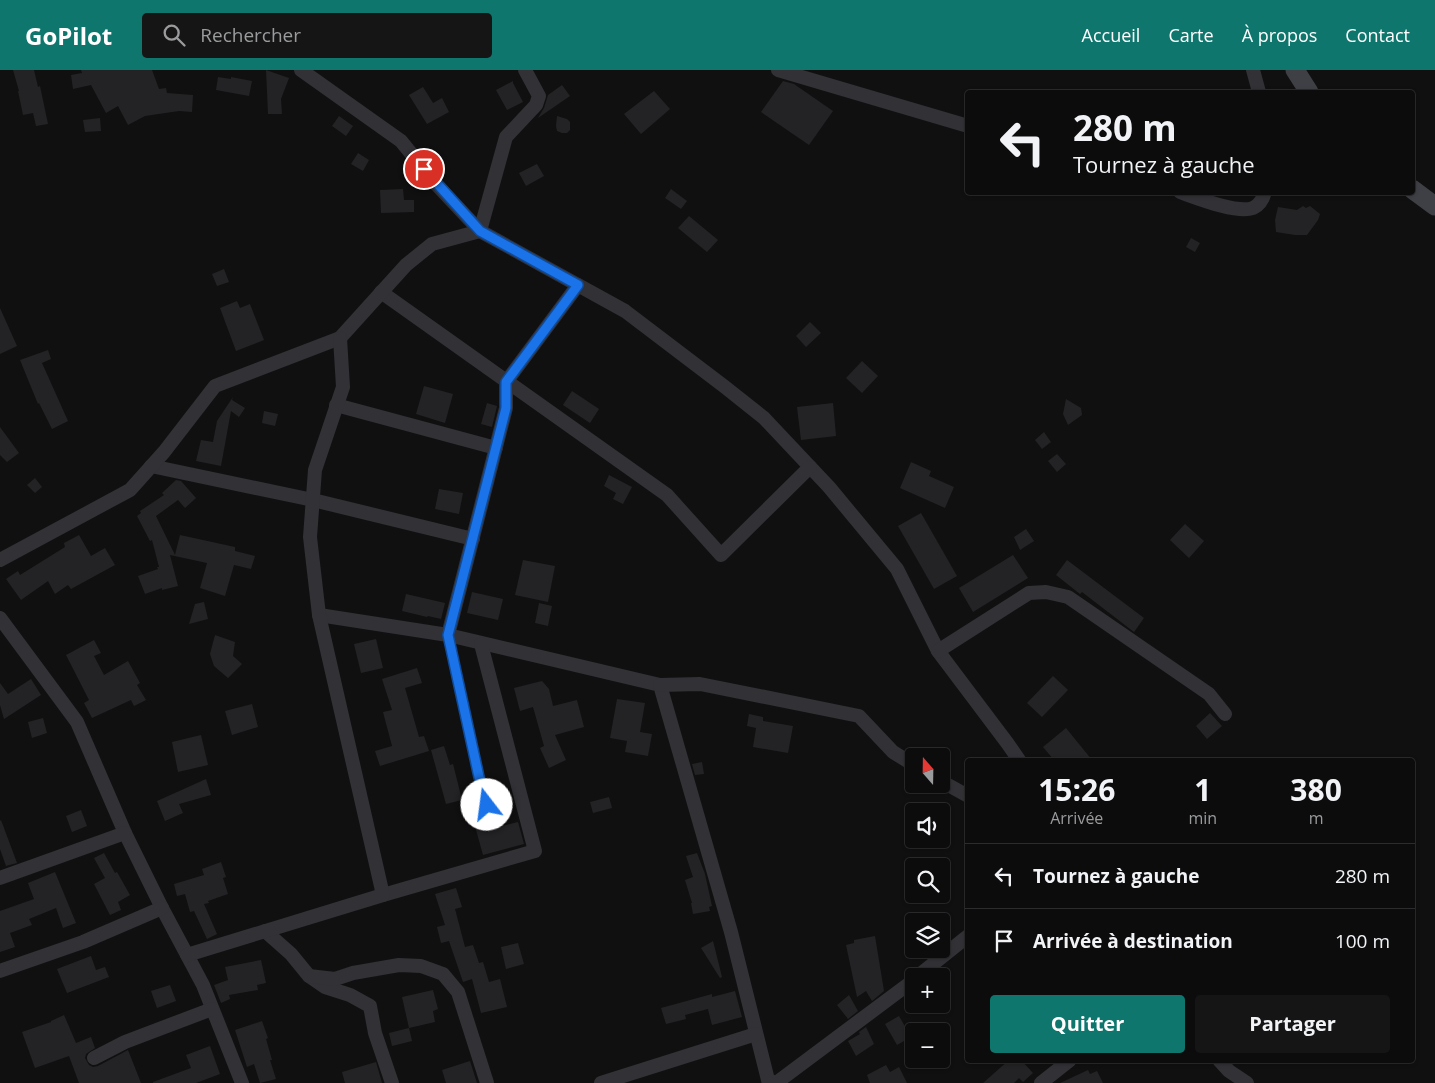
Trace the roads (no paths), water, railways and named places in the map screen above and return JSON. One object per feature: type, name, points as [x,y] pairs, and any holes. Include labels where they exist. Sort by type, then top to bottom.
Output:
[{"type":"street","points":[[302,70],[402,141],[435,183],[480,231],[625,311],[764,418],[829,486],[898,569],[938,651],[1018,758]]},
{"type":"street","points":[[480,231],[506,137],[536,106],[539,96],[525,70]]},
{"type":"street","points":[[778,70],[965,125]]},
{"type":"street","points":[[1253,70],[1258,90]]},
{"type":"street","points":[[1295,70],[1308,90]]},
{"type":"street","points":[[1415,191],[1435,206]]},
{"type":"street","points":[[1189,195],[1224,206],[1246,209],[1254,208],[1259,204],[1264,195]]},
{"type":"street","points":[[0,560],[130,490],[215,386],[340,338],[406,265],[432,244],[480,231]]},
{"type":"street","points":[[448,635],[506,408],[506,382],[578,285]]},
{"type":"street","points":[[381,292],[667,495],[721,555],[810,467]]},
{"type":"street","points":[[340,338],[343,387],[315,470],[310,537],[319,615],[383,895]]},
{"type":"street","points":[[336,406],[496,448]]},
{"type":"street","points":[[151,466],[313,500],[473,539]]},
{"type":"street","points":[[938,651],[1029,593],[1046,592],[1068,597],[1154,655],[1210,694],[1225,714]]},
{"type":"street","points":[[319,615],[448,635],[660,685],[700,684],[859,716],[893,752],[905,759]]},
{"type":"street","points":[[0,618],[77,722],[125,833],[203,985],[242,1083]]},
{"type":"street","points":[[187,955],[535,851],[482,644]]},
{"type":"street","points":[[660,685],[731,932],[768,1080],[776,1083],[905,987]]},
{"type":"street","points":[[950,786],[965,794]]},
{"type":"street","points":[[0,878],[125,833]]},
{"type":"street","points":[[0,971],[83,942],[162,908]]},
{"type":"street","points":[[265,931],[291,954],[309,976],[326,987],[350,995],[370,1006],[375,1033],[392,1083]]},
{"type":"street","points":[[928,968],[965,938]]},
{"type":"street","points":[[309,976],[335,979],[353,973],[399,965],[421,966],[442,974],[458,992],[487,1083]]},
{"type":"street","points":[[94,1058],[126,1042],[212,1009]]},
{"type":"street","points":[[601,1083],[756,1034]]},
{"type":"street","points":[[1041,1083],[1066,1063]]},
{"type":"street","points":[[1222,1063],[1229,1071],[1247,1083]]},
{"type":"lane","points":[[448,635],[479,777],[487,805]]}]
